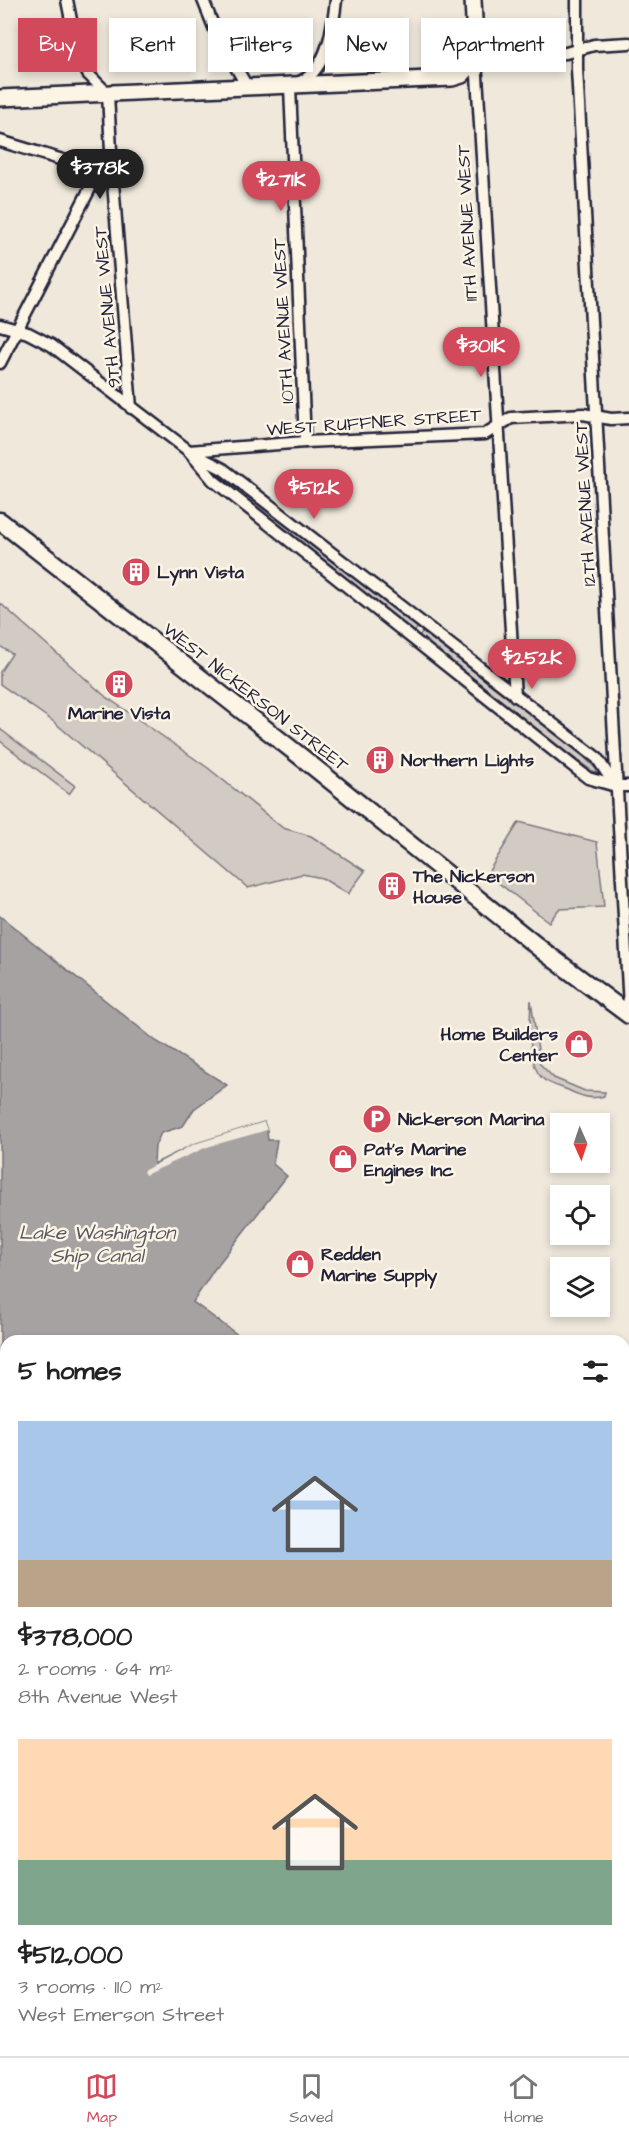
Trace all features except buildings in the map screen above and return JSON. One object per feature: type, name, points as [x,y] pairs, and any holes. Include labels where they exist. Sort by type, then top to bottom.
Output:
[{"type":"main road","name":"WEST NICKERSON STREET","points":[[0,521],[307,760],[543,951],[629,1015]]},
{"type":"street","points":[[67,0],[78,55],[88,74],[108,94]]},
{"type":"street","points":[[203,0],[217,35],[248,88]]},
{"type":"street","points":[[290,87],[308,77],[324,56],[333,23],[336,0]]},
{"type":"street","name":"11TH AVENUE WEST","points":[[473,0],[474,18]]},
{"type":"street","name":"12TH AVENUE WEST","points":[[577,0],[577,69],[629,1007]]},
{"type":"street","points":[[566,53],[594,45],[629,43]]},
{"type":"street","points":[[0,98],[290,87],[452,78],[465,72]]},
{"type":"street","name":"11TH AVENUE WEST","points":[[477,72],[515,696]]},
{"type":"street","name":"10TH AVENUE WEST","points":[[290,87],[305,442]]},
{"type":"street","name":"9TH AVENUE WEST","points":[[108,94],[131,408]]},
{"type":"street","points":[[0,141],[99,171],[112,170]]},
{"type":"street","points":[[0,363],[99,171]]},
{"type":"street","points":[[0,325],[28,333],[51,345],[189,451],[223,469],[597,758],[616,786]]},
{"type":"street","name":"WEST RUFFNER STREET","points":[[189,451],[305,442],[485,434],[511,418],[583,414],[611,419],[629,418]]},
{"type":"street","points":[[189,451],[213,480],[588,778],[616,786],[629,786]]},
{"type":"shaded area","points":[[216,473],[419,626],[413,634],[213,477]]},
{"type":"shaded area","points":[[0,603],[105,696],[208,768],[283,828],[311,836],[365,871],[348,894],[322,878],[302,874],[248,888],[54,722],[0,684],[0,672],[12,654],[0,646]]},
{"type":"shaded area","points":[[424,630],[584,757],[600,773],[594,772],[497,704],[450,661],[417,638]]},
{"type":"shaded area","points":[[0,729],[75,786],[69,794],[0,741]]},
{"type":"shaded area","points":[[519,822],[597,842],[604,907],[559,909],[549,922],[487,874]]},
{"type":"shaded area","points":[[531,1000],[540,1064],[554,1078],[585,1091],[605,1092],[604,1096],[595,1098],[581,1096],[548,1082],[540,1075],[532,1056]]},
{"type":"water","name":"Lake Washington Ship Canal","points":[[0,916],[156,1041],[227,1085],[194,1109],[183,1126],[161,1133],[155,1146],[154,1164],[194,1144],[264,1122],[268,1140],[277,1140],[273,1164],[287,1176],[213,1271],[193,1302],[238,1335],[0,1335]]},
{"type":"pier","points":[[264,1122],[267,1130],[207,1147],[145,1175],[143,1171],[194,1144]]},
{"type":"place","name":"Lynn Vista","points":[[136,572]]},
{"type":"place","name":"Marine Vista","points":[[119,684]]},
{"type":"place","name":"Northern Lights","points":[[380,760]]},
{"type":"place","name":"The Nickerson House","points":[[392,886]]},
{"type":"place","name":"Home Builders Center","points":[[579,1044]]},
{"type":"place","name":"Nickerson Marina","points":[[377,1119]]},
{"type":"place","name":"Pat's Marine Engines Inc","points":[[343,1159]]},
{"type":"place","name":"Redden Marine Supply","points":[[300,1264]]}]
